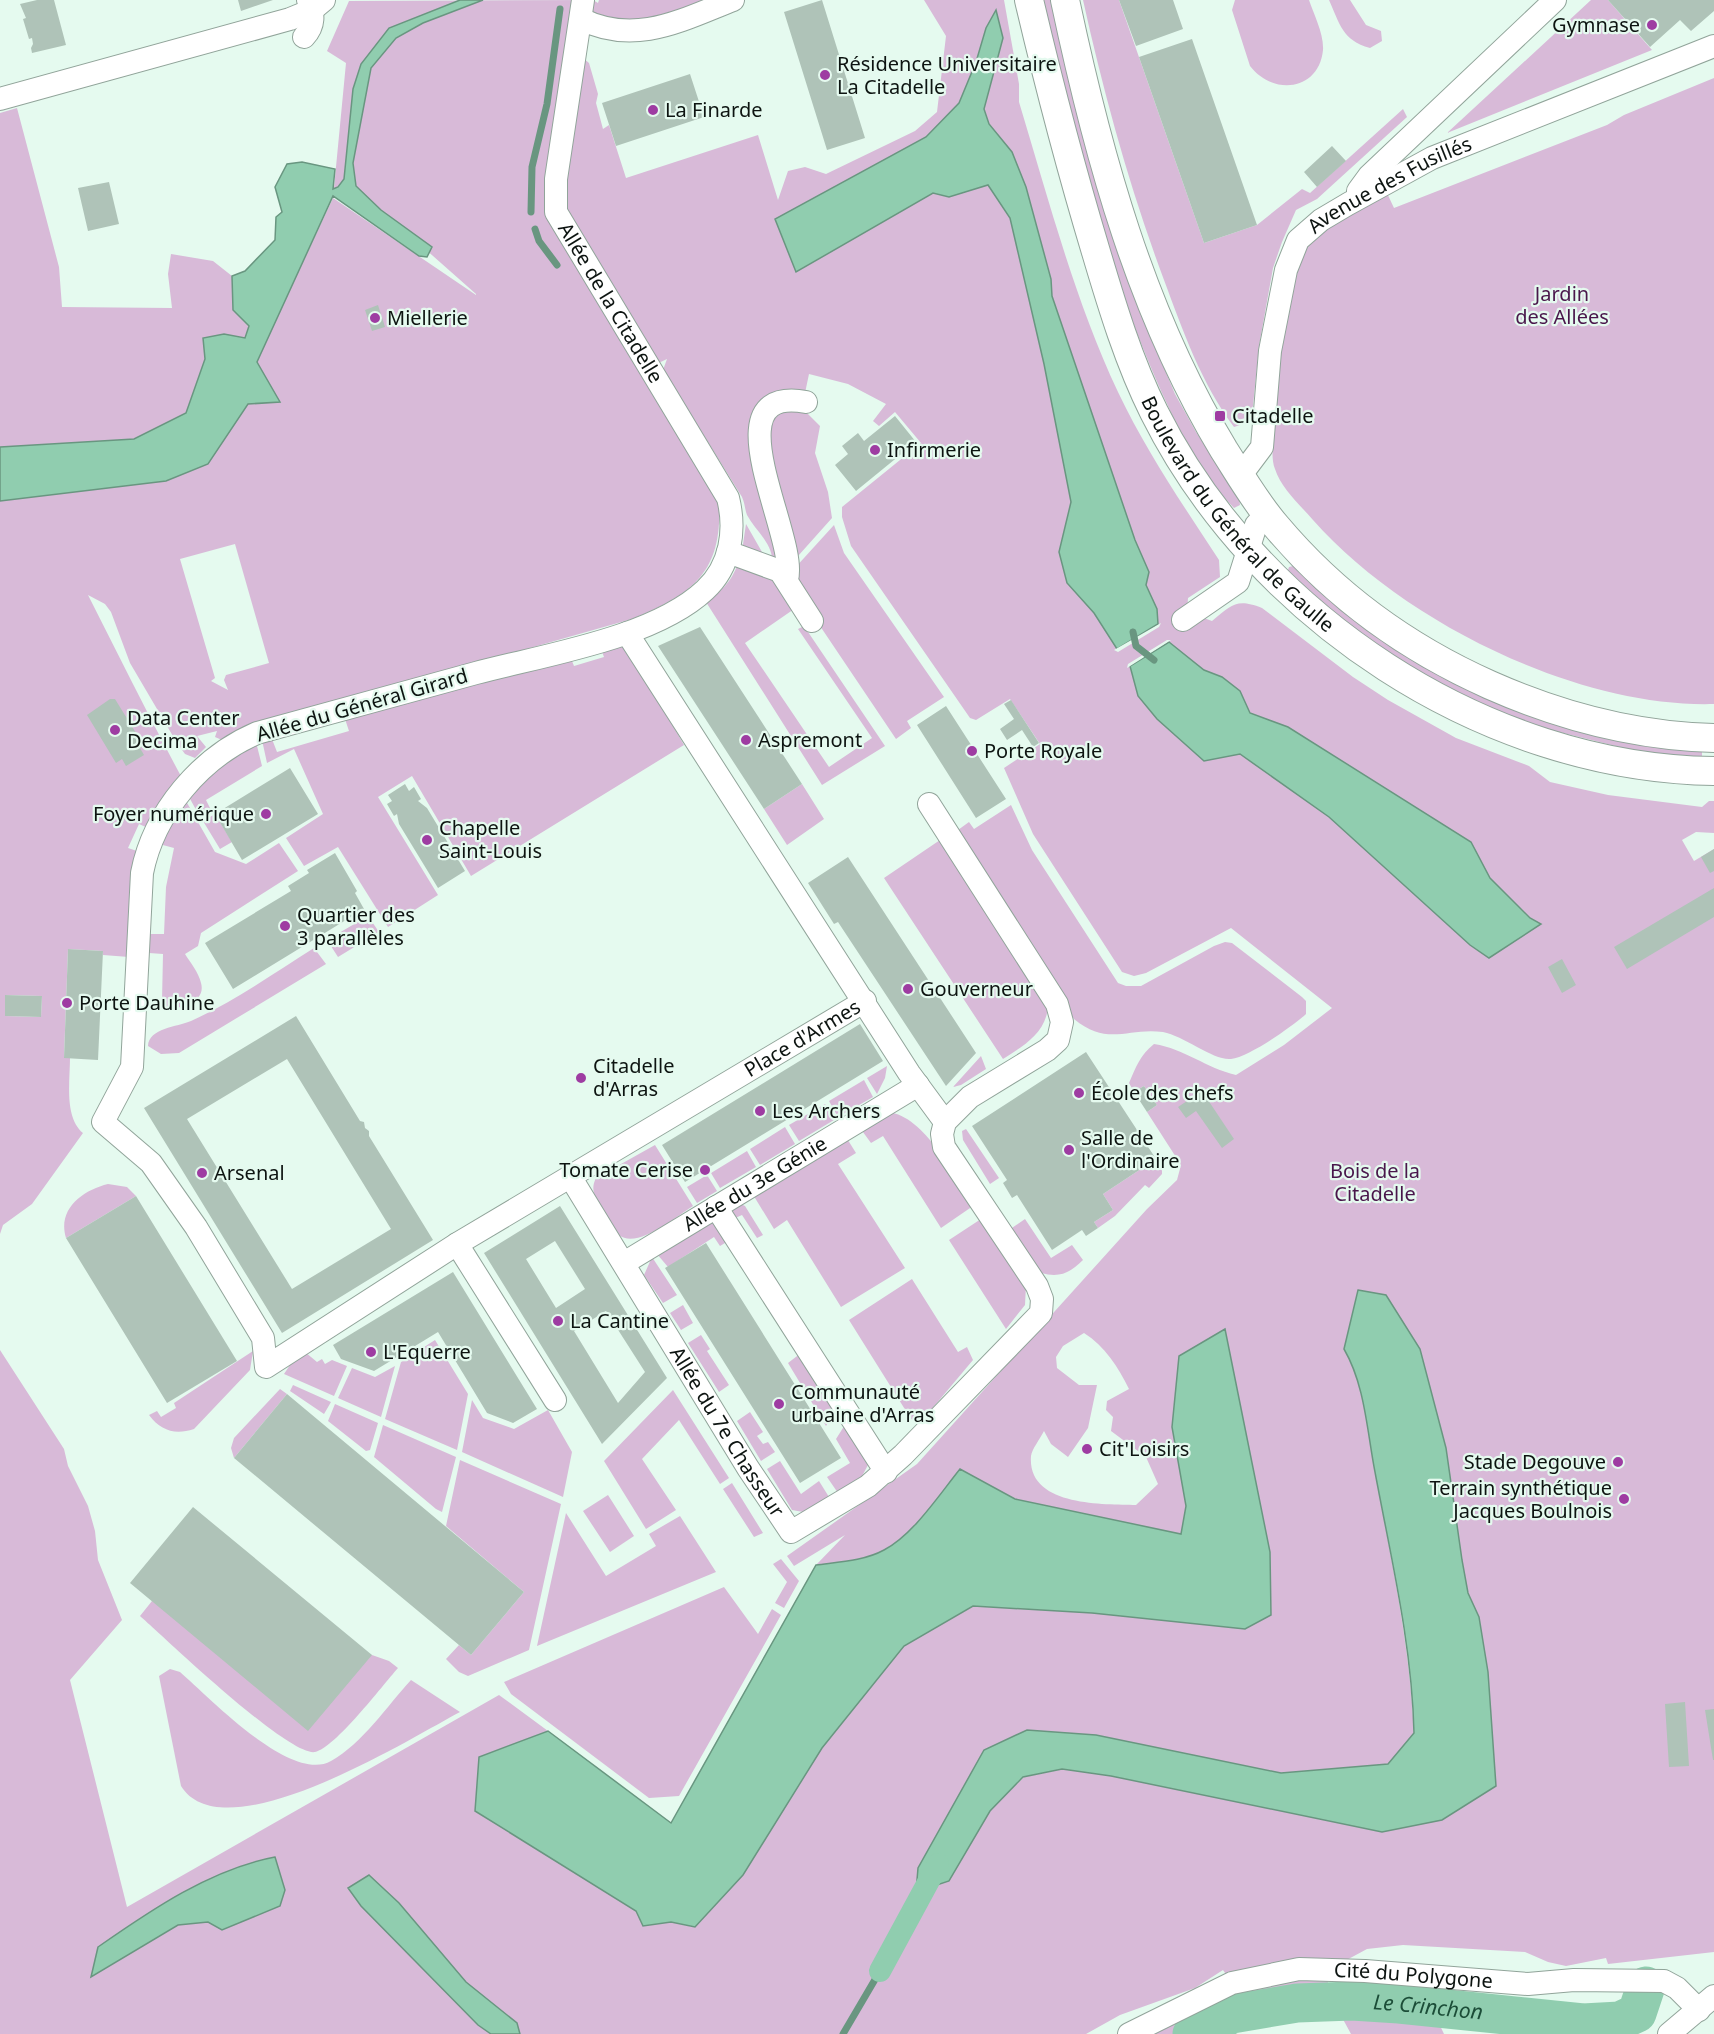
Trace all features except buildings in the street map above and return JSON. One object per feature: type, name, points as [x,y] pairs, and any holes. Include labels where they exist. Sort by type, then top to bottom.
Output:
[{"type":"main road","name":"Boulevard du Général de Gaulle","points":[[1029,0],[1073,173],[1130,354],[1169,443],[1210,504],[1249,549],[1311,609],[1364,653],[1397,675],[1464,712],[1513,733],[1623,764],[1714,771]]},
{"type":"main road","name":"Boulevard du Général de Gaulle","points":[[1065,0],[1092,121],[1128,240],[1177,363],[1197,404],[1240,475],[1267,514],[1306,559],[1382,625],[1474,678],[1527,701],[1567,714],[1630,728],[1714,738]]},
{"type":"street","name":"Allée de la Citadelle","points":[[728,498],[556,212],[556,179],[582,10],[611,31],[657,30],[733,0]]},
{"type":"street","points":[[1348,204],[1369,176],[1555,0]]},
{"type":"street","points":[[304,37],[311,29],[315,3]]},
{"type":"street","points":[[0,99],[290,20],[315,3]]},
{"type":"street","name":"Avenue des Fusillés","points":[[1240,475],[1262,447],[1270,351],[1286,270],[1298,240],[1321,220],[1432,158],[1714,46]]},
{"type":"street","points":[[787,579],[786,552],[766,477],[758,430],[768,408],[778,401],[790,399],[806,402]]},
{"type":"street","name":"Allée du Général Girard","points":[[103,1122],[132,1067],[142,873],[146,853],[165,814],[194,776],[221,751],[257,733],[627,633],[696,598],[717,577],[728,552],[733,521],[728,498]]},
{"type":"street","points":[[1183,620],[1238,582],[1256,525],[1267,514]]},
{"type":"street","points":[[728,552],[771,566],[787,579],[812,621]]},
{"type":"street","name":"Place d'Armes","points":[[103,1122],[151,1163],[196,1227],[263,1338],[266,1367],[458,1245],[577,1187],[865,1001],[627,633]]},
{"type":"street","points":[[716,1207],[886,1472],[1041,1313],[1042,1299],[1037,1286],[944,1147],[942,1134],[945,1122],[970,1097],[1047,1050],[1058,1040],[1062,1022],[1057,1004],[929,804]]},
{"type":"street","points":[[865,1001],[918,1085],[945,1122]]},
{"type":"street","name":"Allée du 3e Génie","points":[[624,1263],[918,1085]]},
{"type":"street","name":"Allée du 7e Chasseur","points":[[577,1187],[748,1468],[791,1533],[859,1492],[886,1472]]},
{"type":"street","points":[[458,1245],[555,1400]]},
{"type":"street","name":"Cité du Polygone","points":[[1130,2034],[1232,1983],[1299,1969],[1365,1971],[1528,1984],[1574,1980],[1664,1981],[1707,2003]]},
{"type":"street","points":[[1669,2034],[1707,2003]]},
{"type":"green space","name":"Bois de la Citadelle","points":[[593,0],[598,3],[599,0],[733,0],[657,30],[595,26],[576,52],[589,63],[598,94],[596,103],[603,129],[609,125],[626,178],[758,135],[778,200],[788,171],[805,167],[826,174],[915,131],[937,112],[946,36],[924,0],[1004,0],[1019,84],[1019,102],[1063,249],[1088,322],[1118,392],[1141,435],[1219,560],[1220,577],[1188,598],[1187,612],[1212,621],[1235,605],[1246,604],[1262,608],[1353,677],[1388,700],[1456,738],[1529,766],[1550,782],[1608,795],[1702,807],[1709,801],[1714,801],[1714,833],[1696,832],[1682,840],[1694,861],[1714,849],[1714,1952],[1608,1964],[1606,1958],[1566,1966],[1548,1962],[1525,1952],[1403,1945],[1367,1949],[1328,1970],[1328,1991],[1370,1991],[1554,2009],[1615,2010],[1629,2002],[1633,1983],[1656,1984],[1650,2012],[1633,2034],[1599,2034],[1436,2017],[1444,2034],[1351,2034],[1338,2010],[1248,2016],[1200,2034],[1147,2034],[1232,1983],[1223,1970],[1195,1988],[1120,2015],[1086,2034],[0,2034],[0,1350],[64,1449],[68,1466],[88,1506],[95,1531],[98,1560],[122,1620],[70,1680],[127,1907],[499,1695],[548,1731],[479,1757],[475,1811],[636,1911],[643,1926],[671,1922],[694,1927],[822,1748],[904,1646],[973,1606],[1092,1613],[1271,1615],[1270,1552],[1225,1329],[1172,1427],[1186,1506],[1181,1535],[1015,1499],[960,1470],[905,1535],[876,1554],[859,1559],[816,1565],[845,1535],[794,1566],[787,1556],[917,1464],[1147,1209],[1177,1180],[1181,1165],[1147,1112],[1157,1105],[1144,1086],[1134,1092],[1129,1083],[1145,1052],[1154,1044],[1165,1046],[1236,1075],[1284,1045],[1332,1008],[1231,928],[1146,973],[1134,976],[1122,972],[1033,834],[1004,768],[1040,744],[1010,699],[976,720],[970,718],[851,546],[842,517],[842,507],[921,443],[895,412],[879,426],[873,421],[886,404],[848,384],[809,374],[805,393],[762,405],[781,558],[772,561],[770,549],[747,515],[742,497],[663,370],[667,359],[650,367],[719,499],[716,545],[701,577],[688,589],[673,600],[632,619],[263,724],[222,740],[215,737],[217,731],[197,736],[206,747],[195,758],[185,754],[177,743],[130,663],[111,612],[105,604],[88,595],[182,778],[148,828],[139,824],[128,848],[137,851],[129,957],[103,955],[103,951],[68,949],[64,1057],[70,1058],[69,1098],[73,1118],[83,1133],[32,1204],[3,1225],[0,1234],[0,501],[166,481],[232,428],[248,404],[256,362],[333,198],[346,63],[327,51],[349,1]],"holes":[[[355,187],[476,294],[476,295],[333,198]],[[235,544],[269,663],[226,675],[224,680],[228,690],[211,681],[215,678],[180,559]],[[6,995],[42,996],[41,1017],[5,1016]],[[1404,1324],[1420,1349],[1446,1448],[1468,1593],[1479,1617],[1382,1832],[1111,1776],[1063,1769],[1024,1777],[990,1811],[949,1881],[1027,1730],[1096,1735],[1281,1773],[1388,1764],[1414,1733],[1404,1634],[1364,1409],[1357,1378],[1344,1349],[1350,1327]],[[1084,1333],[1105,1351],[1125,1381],[1129,1389],[1107,1401],[1106,1410],[1113,1417],[1111,1431],[1146,1457],[1158,1484],[1136,1505],[1088,1503],[1070,1499],[1054,1494],[1041,1485],[1033,1473],[1031,1456],[1044,1431],[1051,1444],[1068,1457],[1088,1428],[1097,1385],[1079,1385],[1057,1368],[1056,1357],[1063,1346]]]},
{"type":"green space","points":[[1040,0],[1052,0],[1147,327],[1175,394],[1196,432],[1239,497],[1240,505],[1234,508],[1207,475],[1185,440],[1157,382],[1132,319],[1088,184]]},
{"type":"green space","points":[[1083,0],[1119,0],[1204,243],[1257,225],[1302,189],[1310,193],[1403,109],[1407,117],[1317,199],[1296,210],[1273,268],[1259,346],[1253,406],[1243,424],[1234,427],[1222,410],[1202,375],[1178,318],[1129,176]]},
{"type":"green space","points":[[1235,0],[1309,0],[1323,44],[1320,64],[1313,74],[1294,85],[1282,85],[1260,76],[1250,66],[1232,10]]},
{"type":"green space","points":[[1329,0],[1350,0],[1366,25],[1381,31],[1382,41],[1370,48],[1353,40],[1339,24]]},
{"type":"green space","points":[[1591,0],[1608,0],[1652,50],[1447,133]]},
{"type":"green space","name":"Jardin des Allées","points":[[1714,78],[1714,704],[1661,701],[1606,691],[1550,674],[1496,651],[1443,624],[1394,592],[1350,557],[1313,520],[1291,496],[1278,476],[1273,459],[1272,366],[1275,336],[1303,252],[1342,218],[1386,191],[1394,208],[1607,125],[1624,115]]},
{"type":"green space","points":[[17,108],[59,267],[62,307],[172,308],[168,274],[171,254],[213,261],[232,276],[233,310],[249,327],[245,339],[224,334],[205,359],[186,413],[134,439],[0,447],[0,113]]},
{"type":"green space","points":[[805,411],[820,426],[815,453],[828,492],[832,518],[790,565],[765,446],[774,413]]},
{"type":"green space","points":[[746,524],[766,559],[742,551]]},
{"type":"green space","points":[[834,525],[844,553],[944,697],[907,721],[911,728],[896,739],[816,620],[794,569]]},
{"type":"green space","points":[[739,560],[761,567],[797,607],[745,643],[829,767],[872,738],[798,629],[804,626],[885,746],[822,785],[706,602],[727,584]]},
{"type":"green space","points":[[1298,565],[1386,640],[1702,748],[1702,761],[1672,760],[1503,718],[1402,667],[1286,576],[1289,567]]},
{"type":"green space","points":[[625,643],[684,745],[471,876],[412,776],[378,797],[438,895],[388,927],[338,847],[304,866],[286,838],[323,814],[294,749],[267,763],[262,740],[272,739],[277,752],[349,731],[345,719],[570,656],[574,666],[604,657],[601,649]]},
{"type":"green space","points":[[256,742],[262,766],[206,800],[211,810],[200,817],[189,797],[207,776]]},
{"type":"green space","points":[[802,784],[824,819],[787,845],[764,809]]},
{"type":"green space","points":[[186,801],[215,852],[246,864],[279,843],[298,871],[201,933],[198,946],[185,954],[200,979],[201,991],[198,998],[183,1007],[154,1008],[147,1006],[147,1000],[162,1001],[163,954],[149,953],[149,934],[164,934],[166,887],[174,848],[159,844]]},
{"type":"green space","points":[[1011,805],[1032,850],[1118,983],[1126,986],[1141,986],[1214,946],[1225,942],[1232,943],[1302,997],[1306,1001],[1306,1014],[1259,1047],[1231,1059],[1216,1056],[1171,1034],[1151,1031],[1108,1034],[1097,1032],[1074,1019],[958,830],[969,822],[974,829]]},
{"type":"green space","points":[[215,814],[232,842],[220,849],[203,821]]},
{"type":"green space","points":[[943,838],[1048,1005],[1047,1015],[1039,1031],[1026,1044],[1003,1059],[884,878]]},
{"type":"green space","points":[[368,916],[379,932],[338,957],[327,940]]},
{"type":"green space","points":[[314,948],[326,964],[179,1053],[161,1054],[148,1046],[153,1035],[158,1032],[191,1021],[223,1005]]},
{"type":"green space","points":[[981,1056],[986,1069],[961,1085],[953,1087]]},
{"type":"green space","points":[[887,1066],[885,1078],[877,1094],[867,1078]]},
{"type":"green space","points":[[864,1080],[873,1097],[838,1117],[829,1101]]},
{"type":"green space","points":[[825,1104],[834,1120],[799,1141],[789,1125]]},
{"type":"green space","points":[[888,1112],[901,1116],[914,1124],[926,1136],[948,1164],[973,1206],[941,1228],[883,1136],[871,1143],[860,1128]]},
{"type":"green space","points":[[785,1127],[795,1144],[760,1165],[750,1149]]},
{"type":"green space","points":[[966,1129],[999,1178],[990,1184],[963,1140],[962,1131]]},
{"type":"green space","points":[[846,1137],[856,1153],[838,1164],[905,1268],[841,1307],[787,1220],[774,1229],[752,1193]]},
{"type":"green space","points":[[655,1145],[693,1206],[657,1230],[636,1238],[627,1238],[616,1232],[597,1201],[593,1190],[594,1182],[596,1178]]},
{"type":"green space","points":[[747,1151],[756,1167],[720,1188],[711,1173]]},
{"type":"green space","points":[[1156,1159],[1162,1163],[1162,1174],[1149,1188],[1145,1185],[1115,1216],[1098,1228],[1094,1222],[1113,1210],[1103,1194]]},
{"type":"green space","points":[[707,1175],[717,1191],[697,1203],[687,1187]]},
{"type":"green space","points":[[108,1184],[127,1187],[136,1196],[66,1238],[65,1218],[74,1202],[90,1191]]},
{"type":"green space","points":[[739,1203],[745,1206],[763,1235],[757,1238],[742,1215],[733,1219],[733,1206]]},
{"type":"green space","points":[[713,1219],[730,1240],[720,1246],[714,1237],[668,1267],[657,1254]]},
{"type":"green space","points":[[981,1219],[1026,1285],[1025,1305],[1006,1329],[949,1240]]},
{"type":"green space","points":[[1025,1219],[1051,1258],[1072,1245],[1083,1260],[1074,1268],[1059,1275],[1041,1273],[1009,1230]]},
{"type":"green space","points":[[652,1257],[677,1295],[663,1303],[644,1275]]},
{"type":"green space","points":[[912,1279],[958,1352],[967,1347],[973,1360],[920,1423],[911,1419],[849,1320]]},
{"type":"green space","points":[[683,1305],[693,1323],[681,1330],[670,1313]]},
{"type":"green space","points":[[701,1335],[710,1349],[707,1351],[729,1385],[719,1392],[688,1343]]},
{"type":"green space","points":[[435,1340],[468,1394],[457,1450],[385,1419],[401,1362]]},
{"type":"green space","points":[[805,1350],[838,1405],[826,1426],[788,1363]]},
{"type":"green space","points":[[253,1351],[250,1370],[194,1429],[181,1432],[169,1430],[158,1425],[149,1415],[157,1411],[161,1417],[176,1408],[174,1403]]},
{"type":"green space","points":[[305,1352],[317,1362],[322,1359],[325,1364],[332,1360],[347,1366],[334,1396],[284,1374],[292,1362]]},
{"type":"green space","points":[[395,1366],[381,1417],[338,1398],[352,1368],[375,1377]]},
{"type":"green space","points":[[293,1385],[331,1402],[324,1414],[290,1391]]},
{"type":"green space","points":[[280,1389],[287,1394],[234,1458],[231,1448],[234,1438]]},
{"type":"green space","points":[[673,1390],[729,1478],[720,1484],[679,1420],[642,1459],[676,1510],[646,1529],[604,1461]]},
{"type":"green space","points":[[472,1400],[483,1418],[514,1429],[548,1410],[572,1452],[563,1497],[462,1452]]},
{"type":"green space","points":[[335,1404],[378,1423],[370,1450],[366,1451],[328,1421]]},
{"type":"green space","points":[[750,1412],[763,1432],[757,1436],[763,1444],[768,1442],[775,1452],[761,1461],[737,1421]]},
{"type":"green space","points":[[848,1420],[868,1465],[861,1478],[838,1493],[827,1477],[850,1463],[836,1439]]},
{"type":"green space","points":[[383,1425],[456,1457],[442,1512],[374,1457]]},
{"type":"green space","points":[[460,1460],[561,1504],[529,1650],[468,1676],[459,1672],[446,1659],[459,1645],[471,1655],[524,1592],[446,1526]]},
{"type":"green space","points":[[780,1461],[801,1494],[819,1481],[829,1497],[803,1512],[792,1510],[767,1469]]},
{"type":"green space","points":[[732,1483],[763,1533],[754,1537],[723,1489]]},
{"type":"green space","points":[[608,1495],[634,1536],[610,1552],[583,1511]]},
{"type":"green space","points":[[566,1513],[606,1576],[656,1546],[649,1534],[680,1516],[716,1572],[537,1646]]},
{"type":"green space","points":[[781,1559],[799,1581],[784,1608],[775,1603],[787,1582],[773,1564]]},
{"type":"green space","points":[[724,1587],[758,1634],[772,1609],[781,1615],[679,1796],[649,1798],[511,1694],[504,1682]]},
{"type":"green space","points":[[152,1601],[372,1655],[389,1661],[398,1668],[346,1728],[324,1748],[315,1752],[301,1748],[280,1736],[255,1717],[140,1616]]},
{"type":"green space","points":[[170,1669],[180,1672],[251,1735],[273,1750],[295,1760],[314,1765],[331,1761],[354,1744],[411,1680],[460,1712],[401,1745],[318,1785],[275,1800],[236,1807],[203,1804],[181,1786],[159,1676]]},
{"type":"shaded area","points":[[460,0],[483,0],[423,23],[396,38],[371,68],[353,163],[356,186],[381,210],[432,247],[427,257],[419,256],[333,196],[257,362],[280,402],[248,404],[208,464],[166,481],[0,501],[0,447],[134,439],[186,413],[205,359],[203,338],[224,334],[245,338],[249,326],[233,310],[232,276],[245,271],[275,240],[276,217],[282,212],[275,187],[287,164],[302,162],[335,169],[333,189],[338,187],[344,179],[353,89],[361,64],[389,28]]},
{"type":"shaded area","points":[[996,10],[1003,38],[984,109],[989,124],[1012,152],[1026,187],[1051,279],[1052,296],[1135,540],[1149,572],[1146,585],[1157,609],[1158,624],[1117,649],[1094,613],[1067,583],[1059,552],[1071,502],[1044,364],[1010,218],[988,185],[949,197],[933,193],[796,272],[775,219],[926,137],[959,103],[976,62],[986,28]]},
{"type":"shaded area","points":[[1169,642],[1204,670],[1222,677],[1240,691],[1250,713],[1288,727],[1471,842],[1490,878],[1530,918],[1541,924],[1489,958],[1470,945],[1329,817],[1240,754],[1204,761],[1157,719],[1138,696],[1130,666]]},
{"type":"shaded area","points":[[1358,1290],[1386,1295],[1420,1349],[1446,1448],[1468,1593],[1479,1617],[1488,1672],[1496,1786],[1442,1820],[1382,1832],[1111,1776],[1062,1769],[1023,1777],[990,1811],[949,1881],[916,1892],[918,1868],[984,1750],[1027,1730],[1096,1735],[1281,1773],[1388,1764],[1414,1733],[1405,1634],[1394,1569],[1361,1393],[1344,1349]]},
{"type":"shaded area","points":[[1225,1329],[1270,1552],[1271,1615],[1245,1629],[1092,1613],[973,1606],[904,1646],[822,1748],[743,1875],[695,1927],[671,1922],[643,1926],[636,1911],[475,1811],[479,1757],[548,1731],[671,1823],[816,1565],[868,1557],[895,1543],[925,1514],[960,1469],[1015,1499],[1181,1534],[1186,1506],[1172,1427],[1179,1356]]},
{"type":"shaded area","points":[[275,1857],[285,1890],[280,1906],[222,1930],[208,1922],[178,1925],[91,1977],[98,1947],[160,1905],[228,1871]]},
{"type":"shaded area","points":[[369,1875],[399,1903],[466,1982],[517,2023],[520,2034],[491,2034],[478,2025],[361,1906],[348,1888]]},
{"type":"pier","points":[[1161,623],[1159,627],[1118,652],[1114,650]]},
{"type":"pier","points":[[1167,640],[1171,640],[1127,668],[1128,664]]},
{"type":"waterway","points":[[531,212],[532,167],[547,104],[560,9]]},
{"type":"waterway","points":[[535,229],[539,241],[557,265]]},
{"type":"waterway","points":[[1133,632],[1136,646],[1154,660]]},
{"type":"waterway","points":[[880,1971],[938,1864]]},
{"type":"waterway","points":[[843,2034],[880,1971]]},
{"type":"waterway","name":"Le Crinchon","points":[[1192,2034],[1232,2014],[1297,2003],[1352,2001],[1583,2023],[1620,2021],[1637,2013],[1646,1986]]},
{"type":"place","name":"Gymnase","points":[[1652,25]]},
{"type":"place","name":"Résidence Universitaire La Citadelle","points":[[825,75]]},
{"type":"place","name":"La Finarde","points":[[653,110]]},
{"type":"place","name":"Miellerie","points":[[375,318]]},
{"type":"place","name":"Citadelle","points":[[1220,416]]},
{"type":"place","name":"Infirmerie","points":[[875,450]]},
{"type":"place","name":"Data Center Decima","points":[[115,730]]},
{"type":"place","name":"Aspremont","points":[[746,740]]},
{"type":"place","name":"Porte Royale","points":[[972,751]]},
{"type":"place","name":"Foyer numérique","points":[[266,814]]},
{"type":"place","name":"Chapelle Saint-Louis","points":[[427,840]]},
{"type":"place","name":"Quartier des 3 parallèles","points":[[285,926]]},
{"type":"place","name":"Gouverneur","points":[[908,989]]},
{"type":"place","name":"Porte Dauhine","points":[[67,1003]]},
{"type":"place","name":"Citadelle d'Arras","points":[[581,1078]]},
{"type":"place","name":"École des chefs","points":[[1079,1093]]},
{"type":"place","name":"Les Archers","points":[[760,1111]]},
{"type":"place","name":"Salle de l'Ordinaire","points":[[1069,1150]]},
{"type":"place","name":"Tomate Cerise","points":[[705,1170]]},
{"type":"place","name":"Arsenal","points":[[202,1173]]},
{"type":"place","name":"La Cantine","points":[[558,1321]]},
{"type":"place","name":"L'Equerre","points":[[371,1352]]},
{"type":"place","name":"Communauté urbaine d'Arras","points":[[779,1404]]},
{"type":"place","name":"Cit'Loisirs","points":[[1087,1449]]},
{"type":"place","name":"Stade Degouve","points":[[1618,1462]]},
{"type":"place","name":"Terrain synthétique Jacques Boulnois","points":[[1624,1499]]}]
